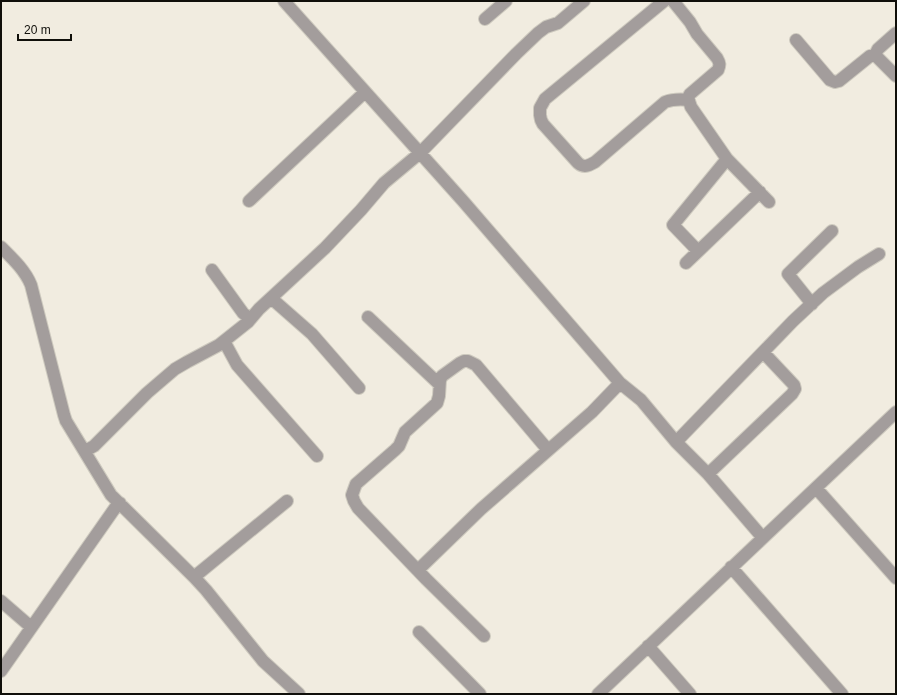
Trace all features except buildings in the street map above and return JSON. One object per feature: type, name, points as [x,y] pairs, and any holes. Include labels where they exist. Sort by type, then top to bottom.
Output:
[{"type":"street","points":[[284,1],[463,201],[620,384],[640,400],[676,442],[708,474],[763,538]]},
{"type":"street","points":[[485,19],[506,1]]},
{"type":"street","points":[[84,451],[94,446],[147,393],[175,369],[224,341],[250,319],[325,248],[384,184],[420,153],[538,33],[546,27],[558,23],[584,1]]},
{"type":"street","points":[[664,1],[545,99],[540,108],[540,115],[543,124],[578,163],[581,166],[586,167],[595,162],[666,102],[679,99],[689,100]]},
{"type":"street","points":[[673,1],[717,58],[720,66],[718,70],[690,94],[688,98],[691,107],[727,159],[769,202]]},
{"type":"street","points":[[796,40],[830,80],[835,82],[839,81],[870,56],[875,55],[878,49],[896,33]]},
{"type":"street","points":[[875,55],[896,76]]},
{"type":"street","points":[[249,201],[365,92]]},
{"type":"street","points":[[698,251],[673,225],[727,159]]},
{"type":"street","points":[[686,263],[760,192]]},
{"type":"street","points":[[812,304],[788,274],[832,231]]},
{"type":"street","points":[[1,247],[16,262],[28,278],[66,421],[111,495],[194,577],[263,661],[299,694]]},
{"type":"street","points":[[676,442],[793,321],[824,293],[858,267],[879,254]]},
{"type":"street","points":[[212,270],[250,319]]},
{"type":"street","points":[[271,298],[312,334],[359,388]]},
{"type":"street","points":[[368,317],[439,384]]},
{"type":"street","points":[[224,341],[237,365],[317,456]]},
{"type":"street","points":[[708,474],[792,394],[795,389],[794,385],[763,352]]},
{"type":"street","points":[[484,636],[358,508],[352,495],[356,484],[399,446],[405,432],[437,403],[440,396],[439,384],[442,376],[464,361],[472,362],[476,365],[548,450]]},
{"type":"street","points":[[418,570],[482,509],[592,412],[620,384]]},
{"type":"street","points":[[598,694],[896,412]]},
{"type":"street","points":[[816,488],[896,578]]},
{"type":"street","points":[[194,577],[287,501]]},
{"type":"street","points":[[1,671],[120,503]]},
{"type":"street","points":[[731,567],[842,694]]},
{"type":"street","points":[[1,600],[31,627]]},
{"type":"street","points":[[419,632],[480,694]]},
{"type":"street","points":[[648,646],[690,694]]}]
